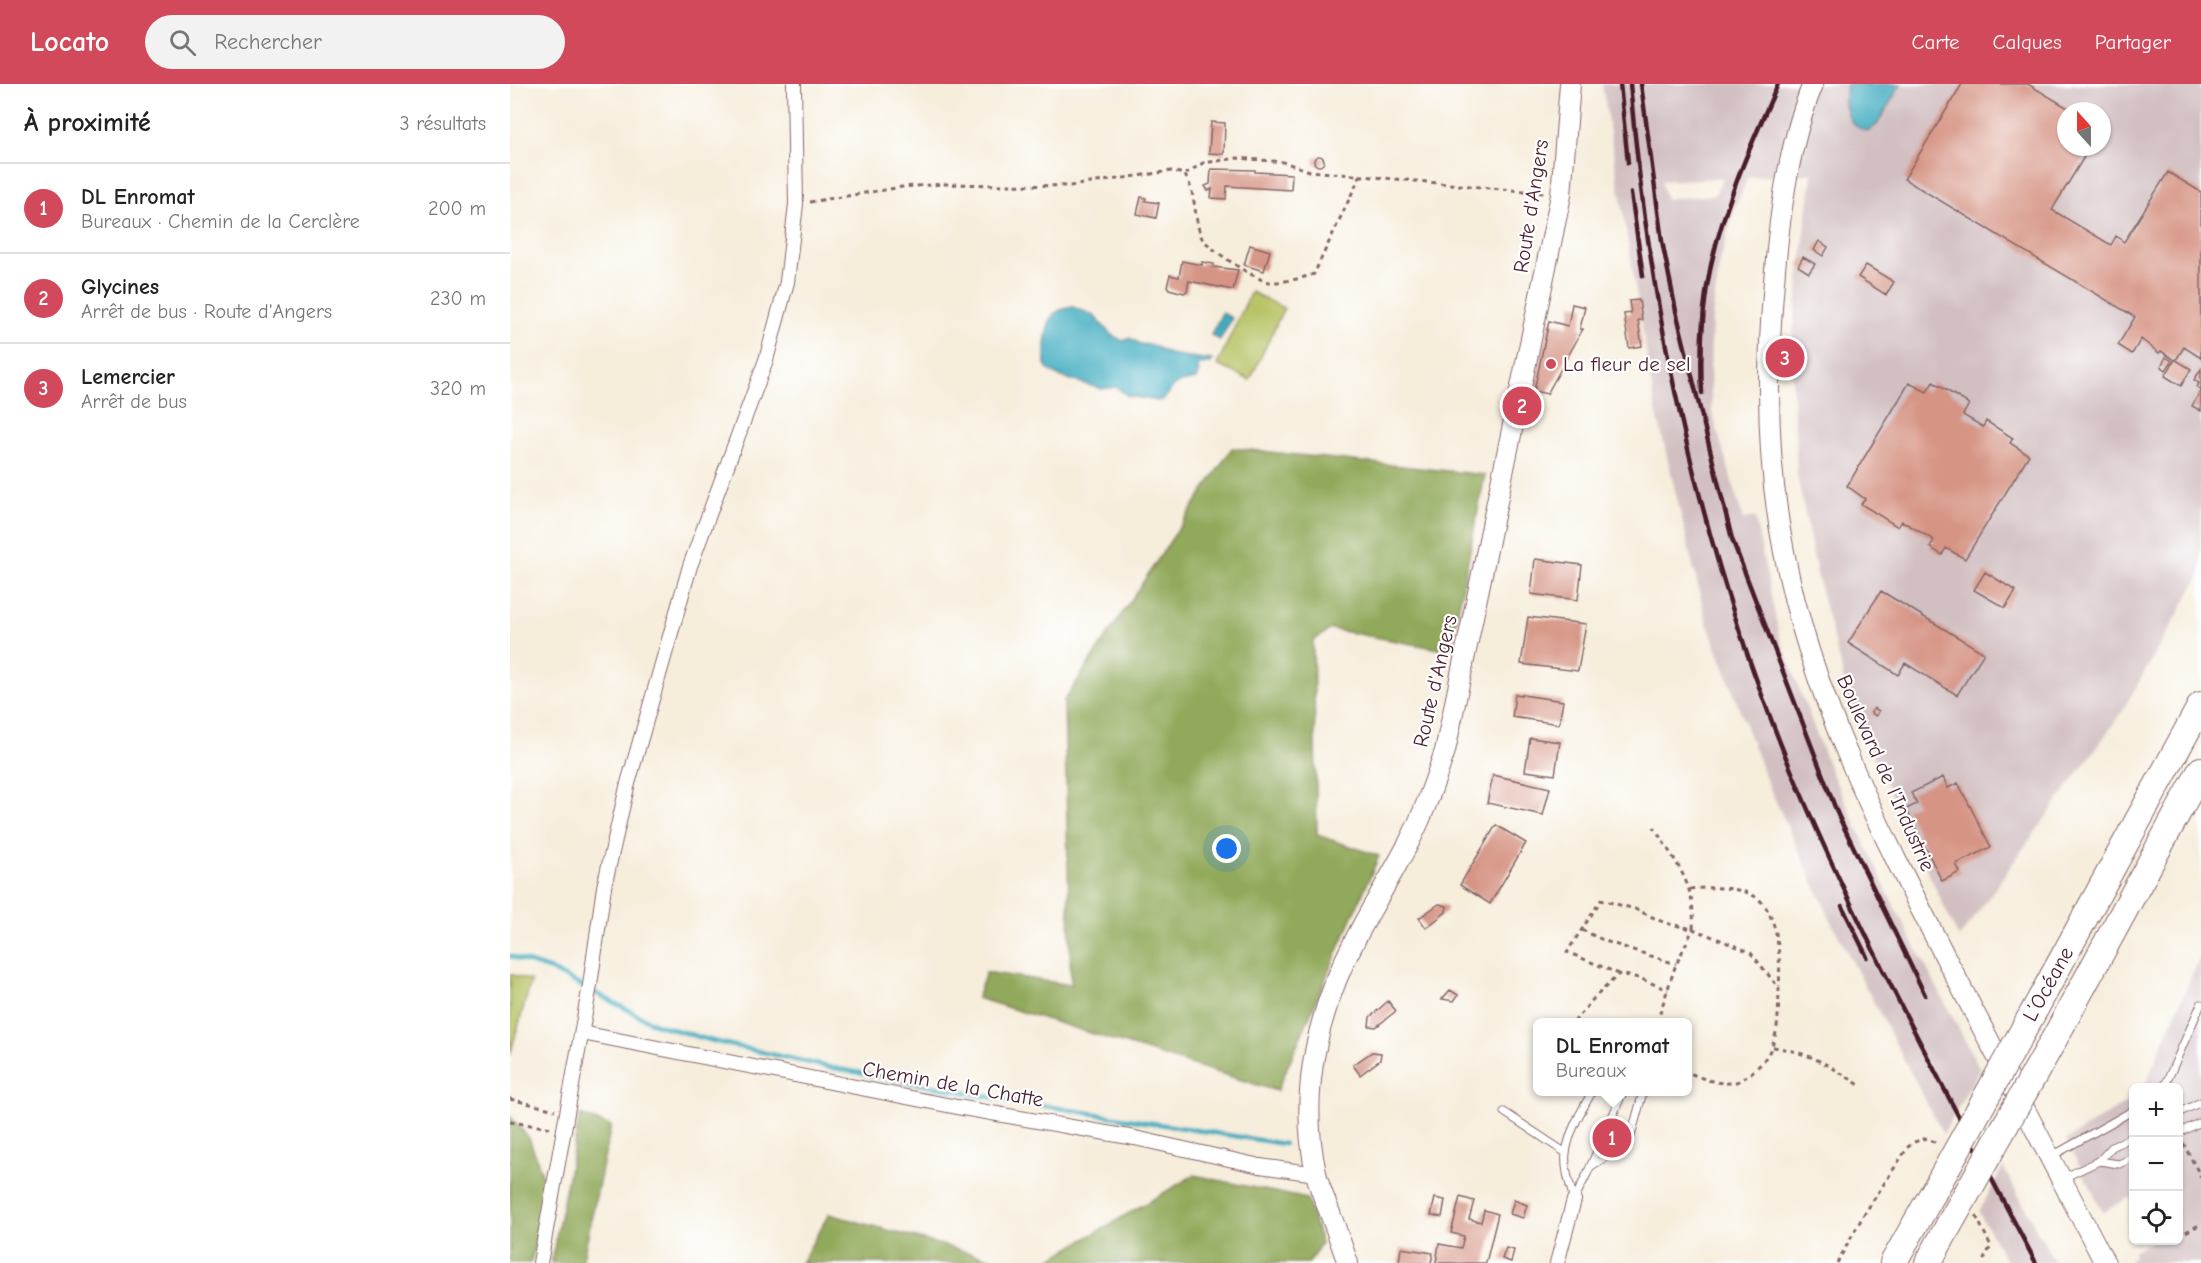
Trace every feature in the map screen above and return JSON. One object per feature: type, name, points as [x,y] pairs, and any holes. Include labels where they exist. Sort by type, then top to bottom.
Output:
[{"type":"highway","name":"L’Océane","points":[[1893,1263],[2197,712]]},
{"type":"highway","name":"L’Océane","points":[[1928,1263],[2052,1043],[2199,774]]},
{"type":"street","points":[[540,1263],[582,1033],[604,887],[627,787],[690,566],[766,360],[787,282],[796,204],[794,84]]},
{"type":"street","name":"Route d'Angers","points":[[1348,1263],[1316,1174],[1309,1119],[1311,1066],[1317,1035],[1336,980],[1356,936],[1400,860],[1421,816],[1445,751],[1561,195],[1570,84]]},
{"type":"street","name":"Boulevard de l'Industrie","points":[[1813,84],[1795,144],[1784,199],[1775,261],[1770,326],[1769,408],[1774,488],[1792,590],[1820,686],[1862,790],[1911,890],[2105,1263]]},
{"type":"street","name":"Chemin de la Chatte","points":[[582,1033],[957,1107],[1135,1138],[1260,1166],[1316,1174]]},
{"type":"street","points":[[1557,1263],[1574,1200]]},
{"type":"lane","points":[[2166,1083],[2201,1004]]},
{"type":"lane","points":[[1574,1200],[1567,1174],[1566,1153],[1575,1123],[1591,1096]]},
{"type":"lane","points":[[1574,1200],[1621,1096]]},
{"type":"lane","points":[[1590,1167],[1618,1149],[1631,1136],[1642,1096]]},
{"type":"lane","points":[[2183,1111],[2201,1102]]},
{"type":"lane","points":[[1504,1112],[1566,1153]]},
{"type":"lane","points":[[2049,1157],[2129,1112]]},
{"type":"lane","points":[[2183,1131],[2201,1122]]},
{"type":"lane","points":[[2061,1179],[2099,1161],[2112,1147],[2131,1137]]},
{"type":"lane","points":[[2099,1161],[2119,1164],[2129,1158]]},
{"type":"path","points":[[796,204],[902,187],[944,184],[1070,186],[1171,171],[1184,174],[1203,163],[1238,158],[1283,162],[1310,171],[1561,195]]},
{"type":"path","points":[[1184,174],[1191,185],[1201,238],[1237,266],[1268,282],[1305,278],[1314,273],[1360,176]]},
{"type":"path","points":[[1654,827],[1689,883],[1694,915],[1693,929],[1677,964],[1659,1018]]},
{"type":"path","points":[[1690,889],[1734,890],[1755,896],[1772,916],[1781,963],[1778,1020],[1773,1047],[1756,1069],[1737,1082],[1715,1082],[1692,1074]]},
{"type":"path","points":[[1668,990],[1639,978],[1619,975],[1568,952],[1601,900],[1635,909],[1665,923],[1693,929],[1750,952],[1779,988]]},
{"type":"path","points":[[1581,930],[1605,941],[1677,964]]},
{"type":"path","points":[[1578,1018],[1594,998],[1619,975]]},
{"type":"path","points":[[1773,1047],[1791,1050],[1831,1065],[1862,1087]]},
{"type":"path","points":[[510,1099],[555,1110],[568,1110]]},
{"type":"path","points":[[510,1122],[565,1130]]},
{"type":"path","points":[[2183,1143],[2201,1176]]},
{"type":"path","points":[[2183,1233],[2201,1224]]},
{"type":"shaded area","points":[[1602,84],[2201,84],[2201,574],[2120,715],[1959,938],[1852,711],[1818,579],[1797,475],[1792,377],[1793,331],[1812,174],[1748,177],[1735,208],[1720,261],[1712,317],[1710,371],[1712,412],[1743,519],[1755,517],[1779,635],[1829,767],[1895,908],[1980,1069],[1943,1134],[1832,923],[1767,782],[1706,620],[1655,406]],"holes":[[[1723,178],[1715,195],[1666,199],[1661,181]]]},
{"type":"shaded area","points":[[2201,954],[2201,1263],[2130,1263],[2129,1260],[2134,1257],[2132,1251],[2145,1245],[2183,1245],[2183,1083],[2146,1083]]},
{"type":"shaded area","points":[[2129,1101],[2129,1198],[2103,1212],[2066,1140]]},
{"type":"shaded area","points":[[2003,1167],[2055,1263],[2007,1263],[1979,1212]]},
{"type":"green space","points":[[1251,292],[1284,308],[1250,380],[1217,365]]},
{"type":"green space","points":[[1232,448],[1485,475],[1450,651],[1331,629],[1313,641],[1317,835],[1379,856],[1277,1091],[977,998],[986,972],[1071,985],[1064,701]]},
{"type":"green space","points":[[510,974],[531,981],[510,1055]]},
{"type":"green space","points":[[580,1115],[611,1126],[582,1263],[551,1263]]},
{"type":"green space","points":[[510,1116],[529,1138],[541,1171],[545,1195],[531,1263],[510,1263]]},
{"type":"green space","points":[[1194,1175],[1307,1199],[1321,1243],[1309,1263],[1044,1263]]},
{"type":"green space","points":[[829,1214],[1007,1263],[801,1263]]},
{"type":"water","points":[[1847,84],[1901,84],[1877,125],[1867,131],[1854,124],[1847,112],[1845,98]]},
{"type":"water","points":[[1073,307],[1093,315],[1112,335],[1123,341],[1130,338],[1140,344],[1152,345],[1169,354],[1212,360],[1209,364],[1197,364],[1199,371],[1196,379],[1181,382],[1173,387],[1164,399],[1158,401],[1128,396],[1116,387],[1102,389],[1058,376],[1045,364],[1047,331],[1054,314]]},
{"type":"water","points":[[1222,313],[1232,318],[1220,340],[1211,335]]},
{"type":"building","points":[[1962,84],[2028,84],[2058,102],[2057,156],[2085,156],[2052,210],[2111,245],[2116,236],[2124,242],[2168,172],[2201,192],[2201,358],[2184,347],[2176,360],[2191,369],[2181,386],[2165,376],[2175,360],[2161,351],[2159,353],[2141,339],[2132,354],[2118,345],[2135,317],[1904,179]]},
{"type":"building","points":[[1211,122],[1225,123],[1224,154],[1209,153]]},
{"type":"building","points":[[1319,156],[1324,161],[1319,166],[1314,161]]},
{"type":"building","points":[[1211,169],[1292,174],[1291,190],[1227,186],[1226,199],[1211,198],[1212,189],[1208,191],[1205,186],[1210,184]]},
{"type":"building","points":[[1141,197],[1146,198],[1145,201],[1159,203],[1156,218],[1137,214]]},
{"type":"building","points":[[1819,241],[1828,247],[1823,256],[1814,250]]},
{"type":"building","points":[[1250,245],[1270,251],[1264,271],[1244,265]]},
{"type":"building","points":[[1803,257],[1815,264],[1809,273],[1798,266]]},
{"type":"building","points":[[1182,261],[1202,265],[1202,262],[1214,264],[1213,267],[1238,270],[1233,290],[1189,281],[1187,291],[1184,293],[1169,289],[1167,286],[1170,275],[1179,277]]},
{"type":"building","points":[[1866,265],[1894,282],[1886,295],[1858,277]]},
{"type":"building","points":[[1639,300],[1642,320],[1638,320],[1642,346],[1629,348],[1624,314],[1631,313],[1629,301]]},
{"type":"building","points":[[1572,304],[1585,307],[1580,329],[1583,329],[1547,394],[1534,391],[1549,321],[1568,326]]},
{"type":"building","points":[[2166,357],[2172,361],[2166,370],[2161,366]]},
{"type":"building","points":[[2201,369],[2201,390],[2197,387],[2199,383],[2194,380]]},
{"type":"building","points":[[1933,382],[1969,404],[1963,415],[1983,427],[1986,421],[2013,438],[2010,443],[2029,455],[1965,559],[1946,548],[1942,555],[1930,547],[1934,540],[1902,521],[1898,527],[1861,504],[1865,499],[1847,486],[1909,383],[1927,392]]},
{"type":"building","points":[[2201,390],[2201,411],[2192,406]]},
{"type":"building","points":[[1535,559],[1582,565],[1578,600],[1531,594]]},
{"type":"building","points":[[1985,572],[2016,591],[2005,608],[1974,590]]},
{"type":"building","points":[[1881,591],[1984,653],[1957,695],[1905,663],[1898,675],[1848,643]]},
{"type":"building","points":[[1528,617],[1586,624],[1578,671],[1521,664]]},
{"type":"building","points":[[1515,694],[1563,701],[1559,724],[1512,717]]},
{"type":"building","points":[[1874,708],[1879,711],[1876,716],[1871,713]]},
{"type":"building","points":[[1530,738],[1560,742],[1555,775],[1525,771]]},
{"type":"building","points":[[1493,775],[1550,788],[1543,815],[1487,803]]},
{"type":"building","points":[[1943,777],[1948,788],[1958,783],[1991,847],[1956,864],[1960,872],[1942,881],[1906,809],[1917,804],[1911,793]]},
{"type":"building","points":[[1496,825],[1526,843],[1490,904],[1460,885]]},
{"type":"building","points":[[1439,904],[1447,906],[1446,912],[1426,928],[1419,918]]},
{"type":"building","points":[[1450,990],[1458,995],[1454,1001],[1442,999]]},
{"type":"building","points":[[1388,1001],[1396,1011],[1376,1027],[1369,1026],[1370,1017]]},
{"type":"building","points":[[1372,1052],[1381,1053],[1380,1060],[1360,1075],[1353,1065]]},
{"type":"building","points":[[1460,1197],[1474,1201],[1469,1219],[1481,1222],[1484,1210],[1498,1214],[1486,1263],[1436,1263],[1439,1244],[1461,1248],[1464,1236],[1451,1233]]},
{"type":"building","points":[[1435,1198],[1445,1200],[1442,1217],[1431,1215]]},
{"type":"building","points":[[1514,1200],[1527,1205],[1523,1218],[1510,1214]]},
{"type":"building","points":[[1401,1248],[1433,1253],[1431,1263],[1399,1263]]},
{"type":"building","points":[[1506,1248],[1514,1250],[1511,1262],[1502,1259]]},
{"type":"waterway","points":[[510,956],[551,970],[655,1024],[713,1041],[828,1067],[996,1098],[1284,1144]]},
{"type":"railway","points":[[1620,84],[1628,163]]},
{"type":"railway","points":[[1630,84],[1651,258],[1684,430],[1729,599],[1757,683],[1789,765],[1845,892],[1907,1017],[2036,1263]]},
{"type":"railway","points":[[1641,84],[1662,241],[1676,311],[1732,539],[1838,815],[1925,995]]},
{"type":"railway","points":[[1702,393],[1702,329],[1711,265],[1731,195],[1778,84]]},
{"type":"railway","points":[[1631,193],[1643,276]]},
{"type":"railway","points":[[1842,906],[1867,957]]},
{"type":"place","name":"Lemercier","points":[[1785,358]]},
{"type":"place","name":"La fleur de sel","points":[[1551,364]]},
{"type":"place","name":"Glycines","points":[[1522,406]]},
{"type":"place","name":"DL Enromat","points":[[1612,1138]]}]
